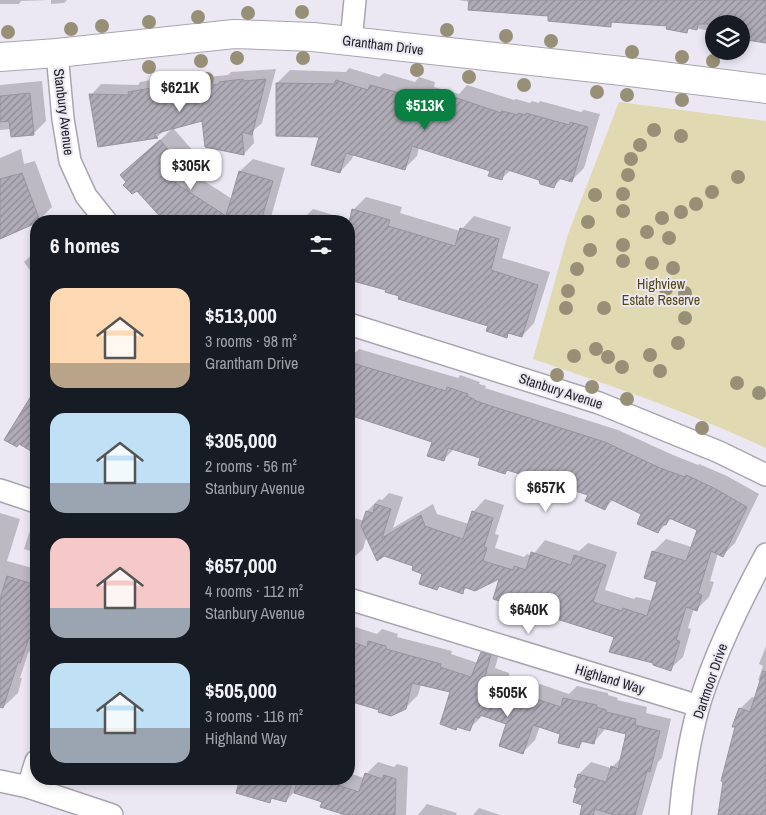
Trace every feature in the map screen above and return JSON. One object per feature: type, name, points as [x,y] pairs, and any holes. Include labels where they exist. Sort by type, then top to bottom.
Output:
[{"type":"street","points":[[351,41],[355,0]]},
{"type":"street","name":"Grantham Drive","points":[[0,58],[234,34],[313,37],[766,89]]},
{"type":"street","name":"Stanbury Avenue","points":[[57,53],[63,119],[70,161],[86,196],[101,215]]},
{"type":"street","name":"Stanbury Avenue","points":[[355,326],[599,403],[719,452],[766,475]]},
{"type":"street","points":[[0,490],[30,500]]},
{"type":"street","name":"Dartmoor Drive","points":[[680,815],[687,763],[699,706],[713,667],[766,554]]},
{"type":"street","name":"Highland Way","points":[[355,601],[699,706]]},
{"type":"street","points":[[28,787],[30,780]]},
{"type":"street","points":[[0,781],[28,787],[112,815]]},
{"type":"green space","name":"Highview Estate Reserve","points":[[619,102],[766,121],[766,448],[680,412],[533,359],[568,234]]},
{"type":"building","points":[[469,0],[766,0],[766,43],[750,40],[750,15],[705,15],[705,24],[698,24],[697,30],[688,28],[687,33],[666,29],[667,26],[611,22],[611,27],[548,21],[548,16],[468,10]]},
{"type":"building","points":[[243,79],[244,81],[266,79],[252,135],[242,132],[244,155],[205,147],[202,121],[154,134],[158,138],[98,147],[89,94],[129,95],[128,92],[152,88],[152,90],[185,85],[185,88]]},
{"type":"building","points":[[336,80],[368,90],[370,85],[404,94],[405,89],[423,95],[422,100],[450,108],[454,97],[501,113],[502,111],[526,115],[526,113],[569,125],[570,122],[588,127],[572,182],[558,178],[554,188],[540,184],[539,180],[505,169],[502,180],[488,176],[490,171],[412,146],[405,170],[346,153],[340,173],[311,165],[319,137],[276,136],[276,83],[334,84]]},
{"type":"building","points":[[30,93],[34,135],[11,137],[9,121],[0,122],[0,96]]},
{"type":"building","points":[[160,140],[182,166],[168,178],[224,215],[159,215],[137,191],[132,194],[123,185],[126,182],[120,175]]},
{"type":"building","points":[[239,171],[273,181],[263,215],[226,215]]},
{"type":"building","points":[[22,173],[38,215],[30,215],[30,226],[0,239],[0,179]]},
{"type":"building","points":[[352,209],[390,220],[388,226],[455,246],[460,228],[499,239],[491,270],[538,285],[522,337],[508,333],[507,338],[486,331],[488,326],[398,299],[399,296],[385,292],[386,290],[355,282],[355,215],[351,215]]},
{"type":"building","points":[[355,364],[446,391],[447,387],[468,394],[467,396],[474,400],[488,405],[605,442],[660,468],[685,477],[686,475],[747,507],[723,557],[711,551],[698,594],[702,595],[697,611],[686,607],[676,640],[680,641],[671,671],[653,665],[653,663],[609,652],[614,637],[493,599],[499,579],[475,591],[464,587],[463,594],[439,586],[437,590],[419,584],[422,574],[412,570],[413,566],[384,556],[377,561],[361,526],[366,511],[373,513],[375,504],[391,509],[382,538],[421,515],[425,526],[463,539],[472,511],[493,518],[484,547],[487,548],[483,561],[513,570],[514,566],[526,570],[531,552],[571,565],[574,555],[606,565],[593,602],[622,611],[623,608],[647,616],[657,582],[644,578],[652,551],[686,561],[697,530],[669,518],[666,525],[662,524],[658,533],[637,524],[641,514],[610,499],[605,510],[585,501],[588,495],[507,470],[505,474],[478,465],[480,458],[448,448],[444,461],[427,456],[432,442],[355,417]]},
{"type":"building","points":[[30,398],[30,450],[19,444],[17,447],[4,440]]},
{"type":"building","points":[[7,576],[30,583],[30,638],[20,663],[18,662],[3,708],[0,707],[0,599]]},
{"type":"building","points":[[368,641],[386,646],[386,649],[441,664],[440,667],[471,677],[481,652],[491,655],[484,680],[498,685],[498,690],[525,700],[527,696],[561,707],[563,698],[597,705],[596,707],[606,710],[606,712],[636,719],[635,725],[660,731],[650,772],[647,771],[635,815],[614,815],[595,809],[593,815],[580,815],[582,805],[573,802],[577,788],[574,787],[578,774],[606,782],[611,766],[618,769],[626,734],[598,727],[594,744],[581,741],[579,748],[558,743],[560,734],[533,725],[523,754],[499,746],[506,724],[480,715],[479,718],[475,717],[470,731],[457,727],[456,730],[440,724],[450,692],[412,683],[406,709],[391,716],[378,712],[379,710],[355,703],[355,643],[367,647]]},
{"type":"building","points":[[763,671],[766,672],[766,815],[718,815],[723,782],[721,781],[735,727],[732,727],[739,708],[750,712]]},
{"type":"building","points":[[365,773],[382,779],[384,775],[396,779],[395,815],[346,815],[320,807],[322,802],[294,793],[296,785],[338,785],[359,792]]},
{"type":"building","points":[[238,785],[291,785],[286,802],[271,798],[270,803],[236,793]]}]
